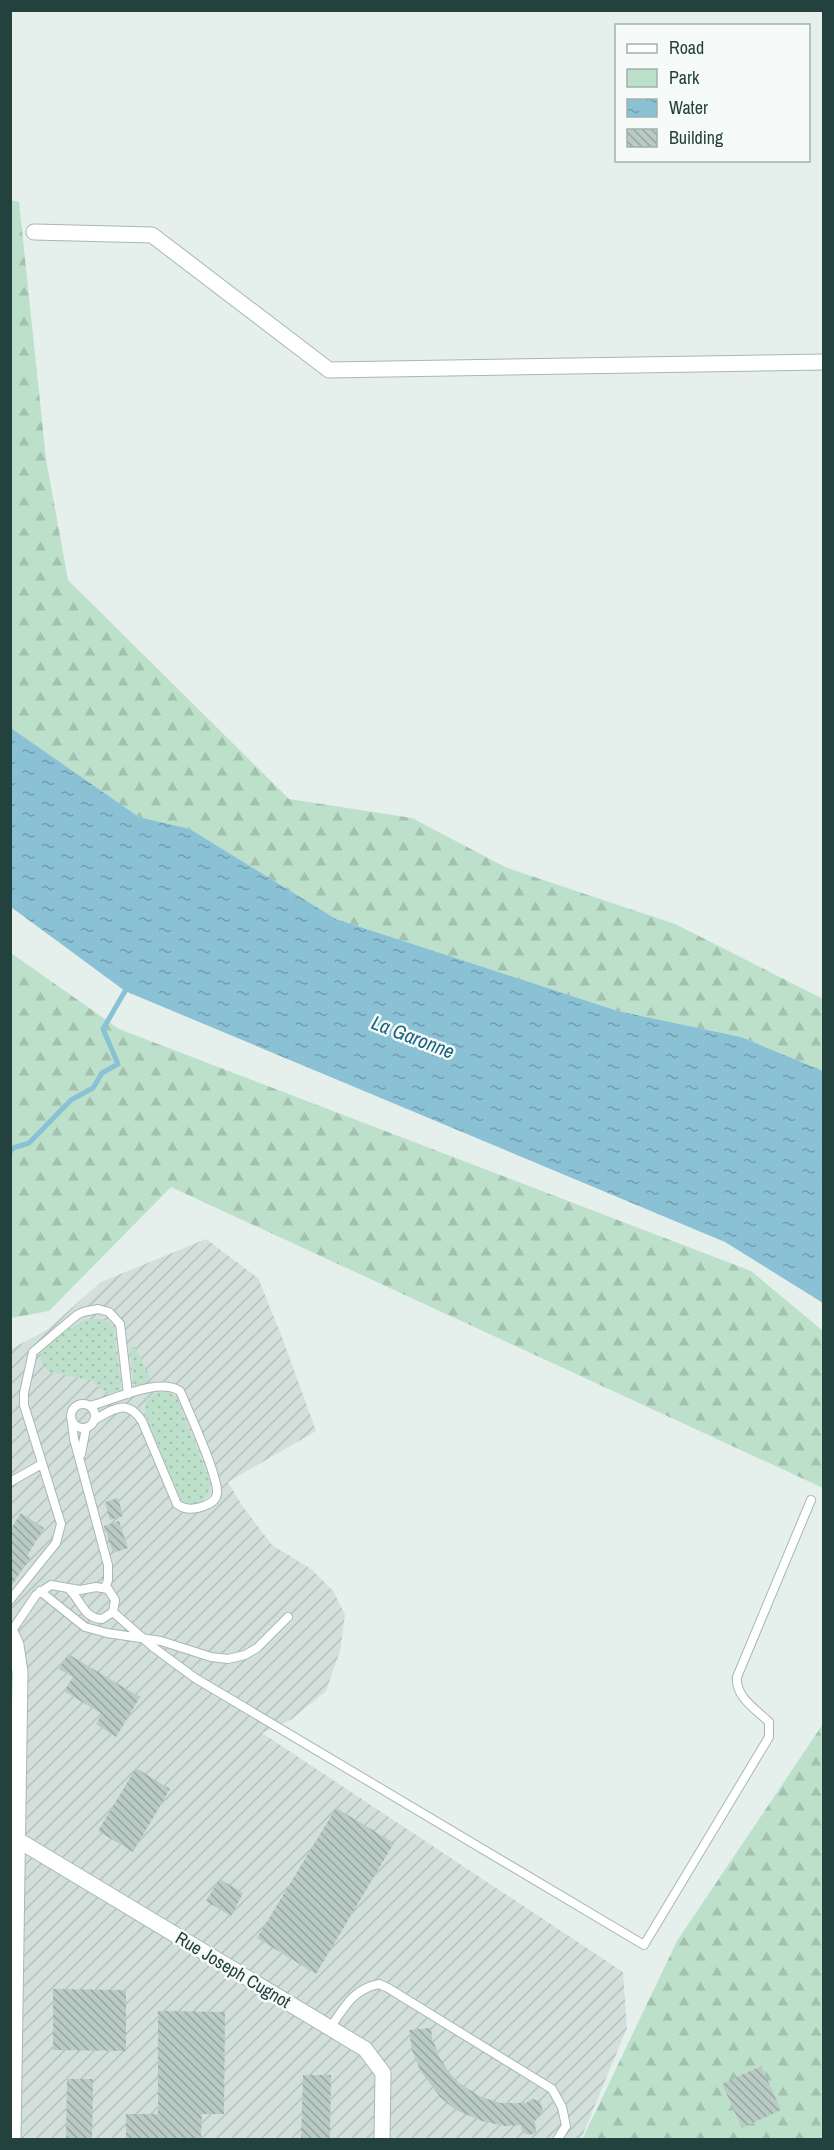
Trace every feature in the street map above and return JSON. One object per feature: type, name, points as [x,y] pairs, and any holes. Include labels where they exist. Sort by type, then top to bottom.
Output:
[{"type":"street","points":[[34,232],[152,235],[329,370],[824,362]]},
{"type":"street","points":[[11,1632],[16,1645],[20,1672],[13,2139]]},
{"type":"street","name":"Rue Joseph Cugnot","points":[[18,1840],[365,2049],[383,2073],[382,2139]]},
{"type":"lane","points":[[10,1600],[59,1537],[61,1524],[24,1405],[24,1393],[33,1352],[82,1312],[105,1310],[115,1316],[120,1324],[128,1394]]},
{"type":"lane","points":[[81,1458],[86,1428],[94,1420],[123,1407],[134,1411],[142,1421],[177,1504],[188,1509],[196,1509],[211,1503],[217,1493],[215,1477],[180,1391],[169,1386],[160,1386],[90,1406],[79,1404],[71,1411],[74,1439],[81,1458],[108,1565],[108,1580],[105,1588]]},
{"type":"lane","points":[[90,1406],[95,1415],[94,1420]]},
{"type":"lane","points":[[72,1422],[76,1426],[86,1428]]},
{"type":"lane","points":[[10,1482],[42,1464]]},
{"type":"lane","points":[[113,1612],[142,1638],[195,1678],[644,1945],[769,1737],[769,1722],[739,1692],[736,1685],[737,1677],[811,1500]]},
{"type":"lane","points":[[11,1632],[40,1591],[51,1585],[69,1589],[105,1588],[113,1594],[115,1600],[113,1612],[102,1619],[90,1617],[80,1600],[69,1589]]},
{"type":"lane","points":[[40,1591],[85,1627],[107,1633],[160,1641],[211,1657],[228,1659],[245,1655],[257,1648],[288,1617]]},
{"type":"lane","points":[[330,2028],[350,1998],[359,1991],[379,1984],[388,1988],[552,2089],[562,2107],[566,2126],[556,2139]]},
{"type":"shaded area","points":[[206,1239],[258,1278],[316,1431],[228,1482],[243,1507],[272,1545],[311,1569],[333,1591],[345,1615],[340,1651],[326,1691],[292,1719],[262,1733],[623,1972],[627,2028],[581,2139],[11,2140],[11,1349],[47,1330],[101,1282]]},
{"type":"green space","points":[[10,200],[19,202],[46,459],[68,580],[289,799],[412,818],[507,868],[675,924],[823,999],[823,1071],[741,1037],[618,1011],[336,919],[190,829],[139,817],[11,728]]},
{"type":"green space","points":[[11,953],[119,1029],[751,1271],[823,1331],[823,1488],[171,1187],[49,1311],[11,1318]]},
{"type":"green space","points":[[89,1319],[103,1319],[113,1326],[121,1385],[121,1389],[117,1392],[106,1392],[94,1381],[49,1372],[41,1361],[43,1349],[48,1344],[70,1328]]},
{"type":"green space","points":[[131,1347],[135,1347],[150,1377],[144,1385],[137,1387],[134,1385]]},
{"type":"green space","points":[[164,1391],[177,1398],[210,1482],[205,1499],[196,1504],[185,1502],[180,1498],[147,1418],[146,1399],[155,1393]]},
{"type":"green space","points":[[823,1724],[823,2139],[582,2140],[677,1941]]},
{"type":"water","name":"La Garonne","points":[[11,728],[139,817],[190,829],[336,919],[618,1011],[741,1037],[823,1071],[823,1303],[725,1242],[125,991],[11,907]]},
{"type":"building","points":[[118,1498],[123,1516],[110,1520],[105,1502]]},
{"type":"building","points":[[21,1513],[44,1528],[27,1556],[30,1558],[10,1588],[10,1530]]},
{"type":"building","points":[[119,1521],[128,1548],[113,1553],[104,1526]]},
{"type":"building","points":[[68,1654],[140,1697],[116,1737],[96,1724],[102,1714],[64,1691],[73,1677],[59,1669]]},
{"type":"building","points":[[136,1768],[170,1789],[133,1852],[98,1831]]},
{"type":"building","points":[[336,1808],[394,1843],[316,1974],[257,1938]]},
{"type":"building","points":[[220,1879],[243,1893],[231,1916],[206,1901]]},
{"type":"building","points":[[53,1989],[126,1990],[126,2051],[53,2050]]},
{"type":"building","points":[[158,2011],[225,2012],[224,2114],[202,2114],[201,2139],[126,2139],[126,2114],[158,2114]]},
{"type":"building","points":[[431,2028],[432,2038],[440,2058],[459,2083],[481,2097],[501,2103],[526,2103],[532,2099],[540,2101],[543,2111],[535,2120],[536,2133],[528,2135],[522,2132],[521,2125],[504,2126],[482,2121],[456,2110],[441,2098],[421,2072],[412,2050],[409,2030]]},
{"type":"building","points":[[761,2066],[781,2110],[742,2128],[722,2084]]},
{"type":"building","points":[[303,2075],[331,2075],[330,2139],[301,2139]]},
{"type":"building","points":[[67,2079],[93,2079],[92,2139],[66,2139]]},
{"type":"waterway","points":[[10,1152],[13,1148],[29,1143],[71,1100],[93,1088],[102,1073],[118,1064],[103,1029],[128,986]]}]
